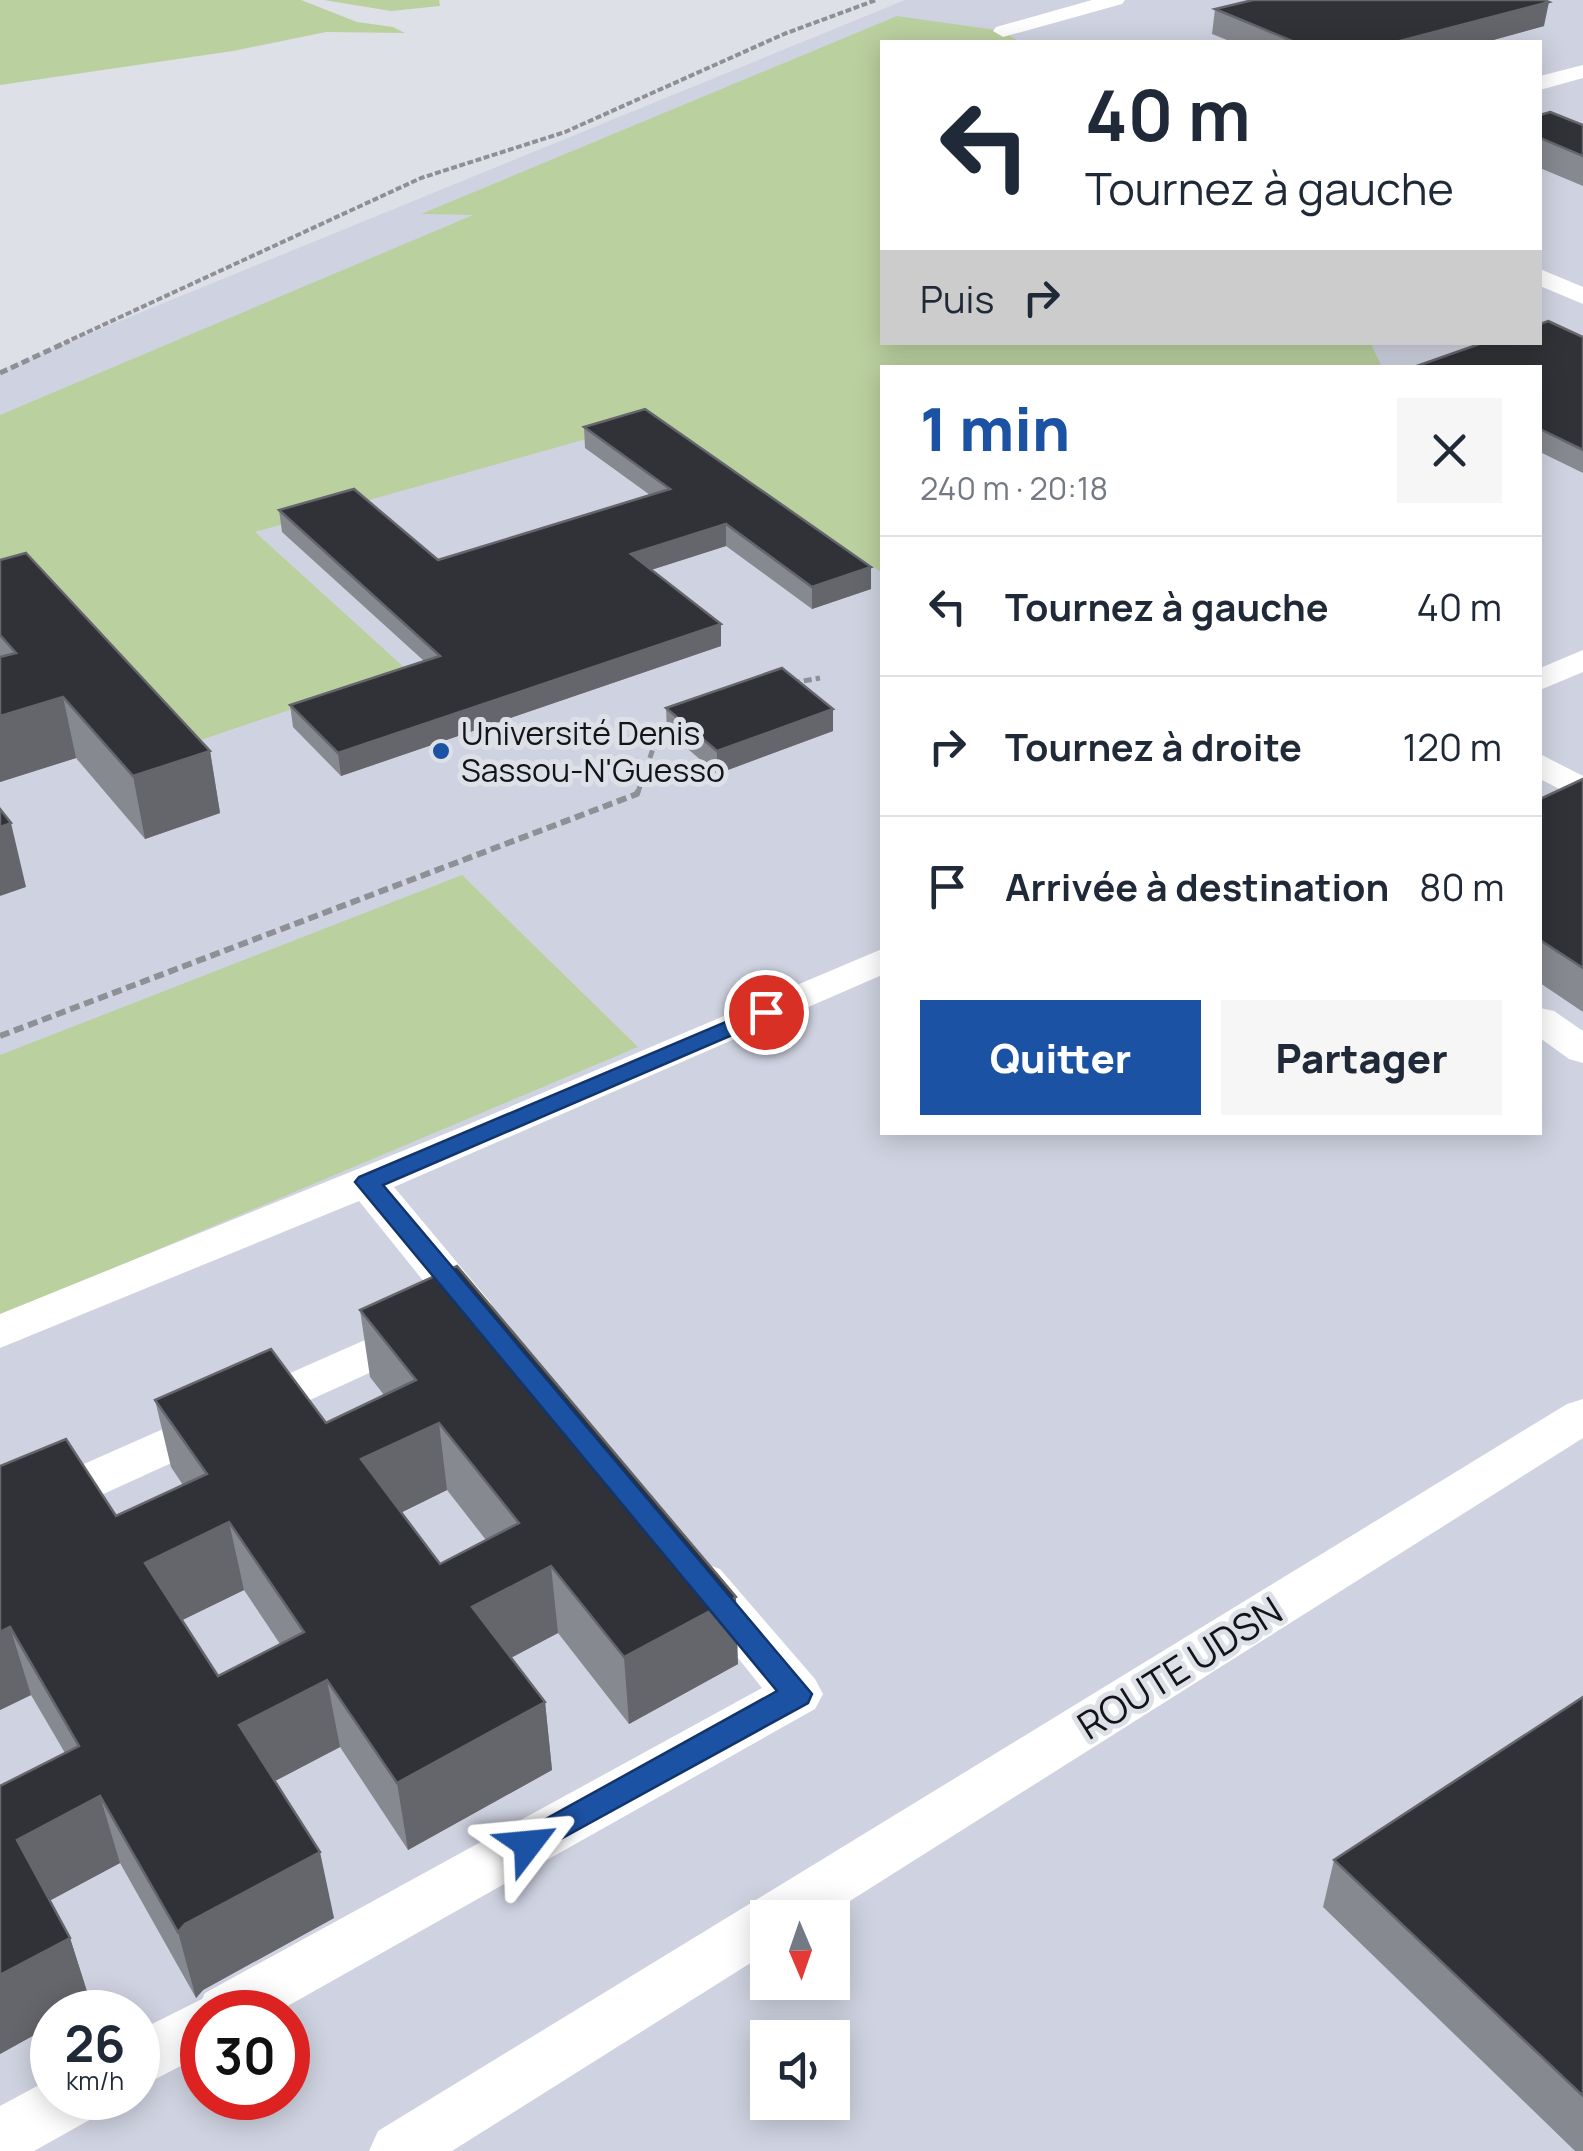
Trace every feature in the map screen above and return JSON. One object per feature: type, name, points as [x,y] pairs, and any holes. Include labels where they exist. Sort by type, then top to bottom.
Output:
[{"type":"street","points":[[1017,40],[1003,31],[1114,0]]},
{"type":"street","points":[[1542,83],[1583,71]]},
{"type":"street","points":[[1542,278],[1583,296]]},
{"type":"street","points":[[1542,679],[1583,660]]},
{"type":"street","points":[[0,1332],[367,1182],[880,962]]},
{"type":"street","points":[[1542,1021],[1583,1050]]},
{"type":"street","points":[[367,1182],[508,1353]]},
{"type":"street","points":[[0,1522],[470,1309]]},
{"type":"street","name":"ROUTE UDSN","points":[[804,1900],[1583,1416]]},
{"type":"street","points":[[265,1990],[797,1694],[672,1546]]},
{"type":"street","points":[[399,2151],[750,1933]]},
{"type":"street","points":[[0,2138],[32,2120]]},
{"type":"path","points":[[0,374],[421,178],[565,132],[784,34],[876,0]]},
{"type":"path","points":[[786,684],[820,678]]},
{"type":"path","points":[[0,1036],[638,794],[650,754],[666,726],[684,718]]},
{"type":"shaded area","name":"Université Denis Sassou-N'Guesso","points":[[905,0],[1583,0],[1583,2151],[0,2151],[0,370]]},
{"type":"green space","points":[[0,0],[301,0],[357,22],[393,27],[405,33],[326,32],[233,51],[0,85]]},
{"type":"green space","points":[[324,0],[439,0],[440,6],[391,11]]},
{"type":"green space","points":[[897,16],[1003,31],[1017,40],[880,40],[880,345],[1371,345],[1381,365],[880,365],[880,572],[658,419],[255,532],[407,670],[186,745],[0,604],[0,415],[473,215],[421,214]]},
{"type":"green space","points":[[462,875],[638,1047],[0,1316],[0,1055]]},
{"type":"building","points":[[1253,0],[1549,2],[1404,40],[1290,40],[1215,9]]},
{"type":"building","points":[[1550,112],[1583,125],[1583,156],[1542,139],[1542,114]]},
{"type":"building","points":[[1548,321],[1583,337],[1583,450],[1542,430],[1542,365],[1420,365],[1476,345],[1542,345],[1542,323]]},
{"type":"building","points":[[645,409],[871,567],[812,587],[726,524],[631,554],[721,624],[338,753],[290,705],[440,656],[279,510],[354,489],[438,560],[670,489],[584,427]]},
{"type":"building","points":[[26,553],[210,751],[133,776],[63,697],[0,716],[0,657],[16,653],[0,635],[0,560]]},
{"type":"building","points":[[782,668],[833,709],[717,751],[666,708]]},
{"type":"building","points":[[1583,779],[1583,968],[1542,941],[1542,798]]},
{"type":"building","points":[[0,809],[11,823],[0,827]]},
{"type":"building","points":[[457,1266],[736,1597],[624,1657],[551,1566],[472,1607],[545,1702],[397,1783],[327,1680],[239,1725],[320,1852],[185,1924],[178,1932],[100,1796],[17,1840],[70,1938],[0,1975],[0,1786],[79,1746],[10,1627],[0,1632],[0,1466],[66,1439],[116,1516],[207,1474],[155,1400],[271,1349],[326,1423],[416,1380],[360,1310]],"holes":[[[439,1423],[519,1523],[440,1564],[361,1459]],[[229,1522],[304,1632],[218,1676],[145,1563]]]},
{"type":"building","points":[[1583,1697],[1583,2096],[1334,1860]]},
{"type":"place","name":"Université Denis Sassou-N'Guesso","points":[[441,751]]},
{"type":"route","points":[[528,1844],[797,1694],[367,1182],[766,1012]]}]
